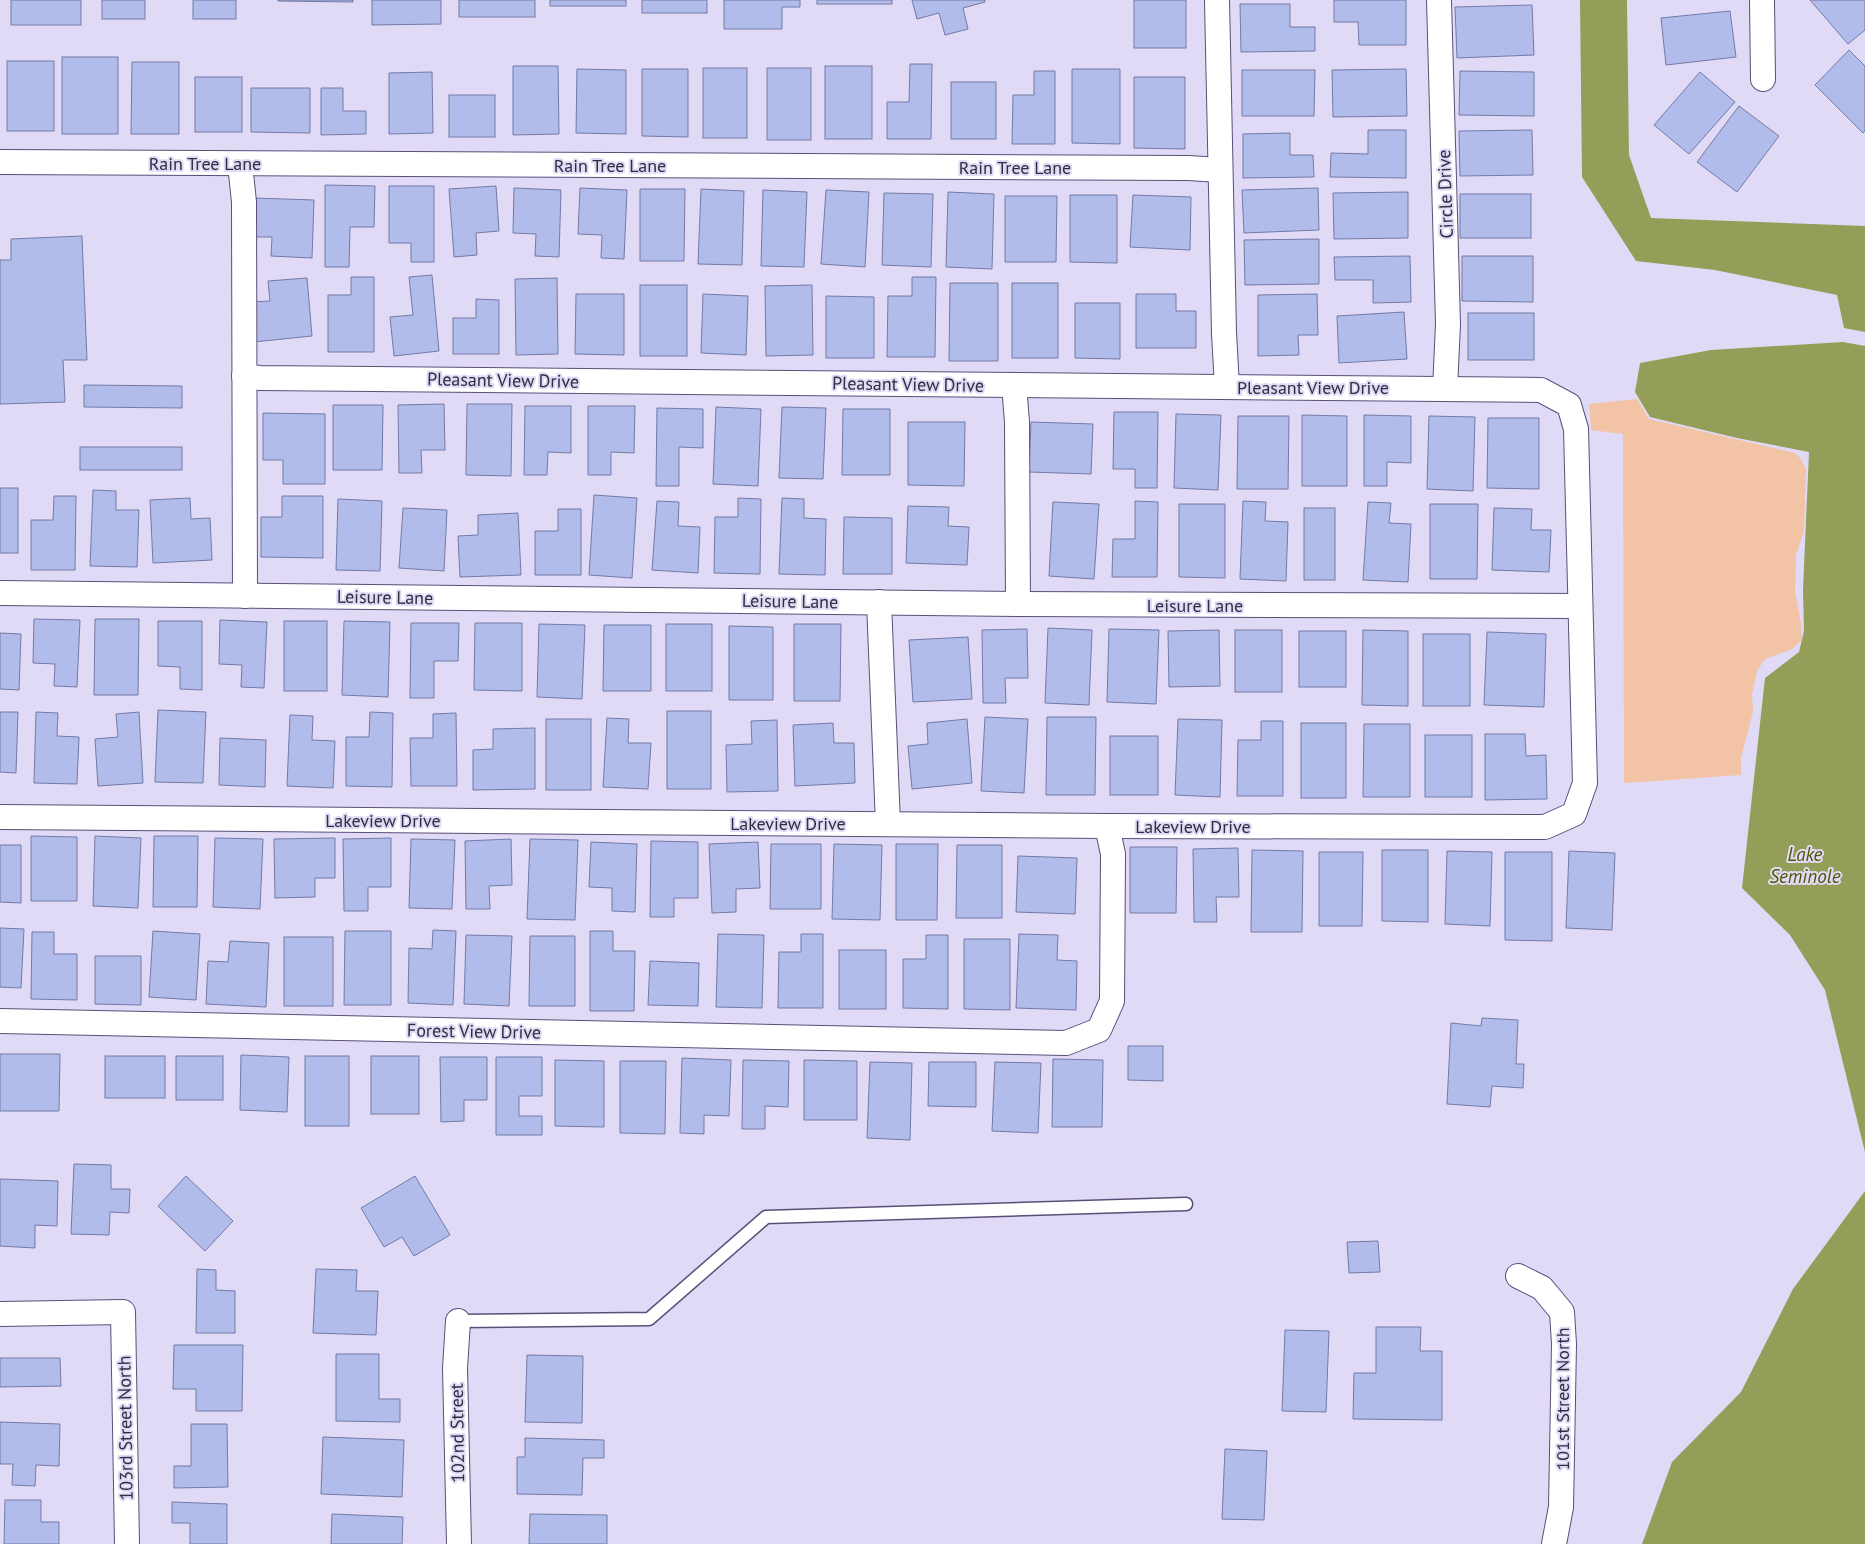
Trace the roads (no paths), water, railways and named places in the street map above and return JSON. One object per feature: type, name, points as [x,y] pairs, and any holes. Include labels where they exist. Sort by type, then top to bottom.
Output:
[{"type":"street","points":[[1217,0],[1227,387]]},
{"type":"street","name":"Circle Drive","points":[[1439,0],[1448,324],[1445,389]]},
{"type":"street","points":[[1762,0],[1763,79]]},
{"type":"street","name":"Rain Tree Lane","points":[[0,162],[1188,168],[1220,170]]},
{"type":"street","points":[[240,164],[244,202],[245,596]]},
{"type":"street","name":"Pleasant View Drive","points":[[244,376],[270,378],[1541,390],[1569,405],[1576,429],[1579,606]]},
{"type":"street","points":[[1014,385],[1017,422],[1018,604]]},
{"type":"street","name":"Leisure Lane","points":[[0,593],[1018,604],[1579,606]]},
{"type":"street","points":[[879,602],[888,824]]},
{"type":"street","name":"Lakeview Drive","points":[[0,817],[1107,826],[1545,827],[1574,814],[1584,783],[1579,606]]},
{"type":"street","name":"Forest View Drive","points":[[0,1020],[1066,1043],[1099,1030],[1112,1001],[1113,854],[1107,826]]},
{"type":"street","name":"101st Street North","points":[[1518,1276],[1542,1288],[1562,1312],[1564,1344],[1562,1497],[1554,1544]]},
{"type":"street","name":"103rd Street North","points":[[0,1314],[123,1312],[127,1544]]},
{"type":"street","name":"102nd Street","points":[[458,1321],[456,1368],[459,1544]]},
{"type":"lane","points":[[458,1321],[649,1318],[766,1217],[1186,1204]]},
{"type":"water","points":[[1580,0],[1627,0],[1629,155],[1651,218],[1865,226],[1865,332],[1844,328],[1837,295],[1715,270],[1636,261],[1582,177]]},
{"type":"water","name":"Lake Seminole","points":[[1843,342],[1865,346],[1865,1152],[1825,990],[1790,935],[1742,888],[1765,678],[1799,652],[1804,631],[1803,590],[1809,452],[1737,438],[1650,417],[1635,392],[1640,363],[1711,350]]},
{"type":"water","points":[[1865,1191],[1865,1544],[1642,1544],[1672,1462],[1741,1392],[1793,1289]]}]
